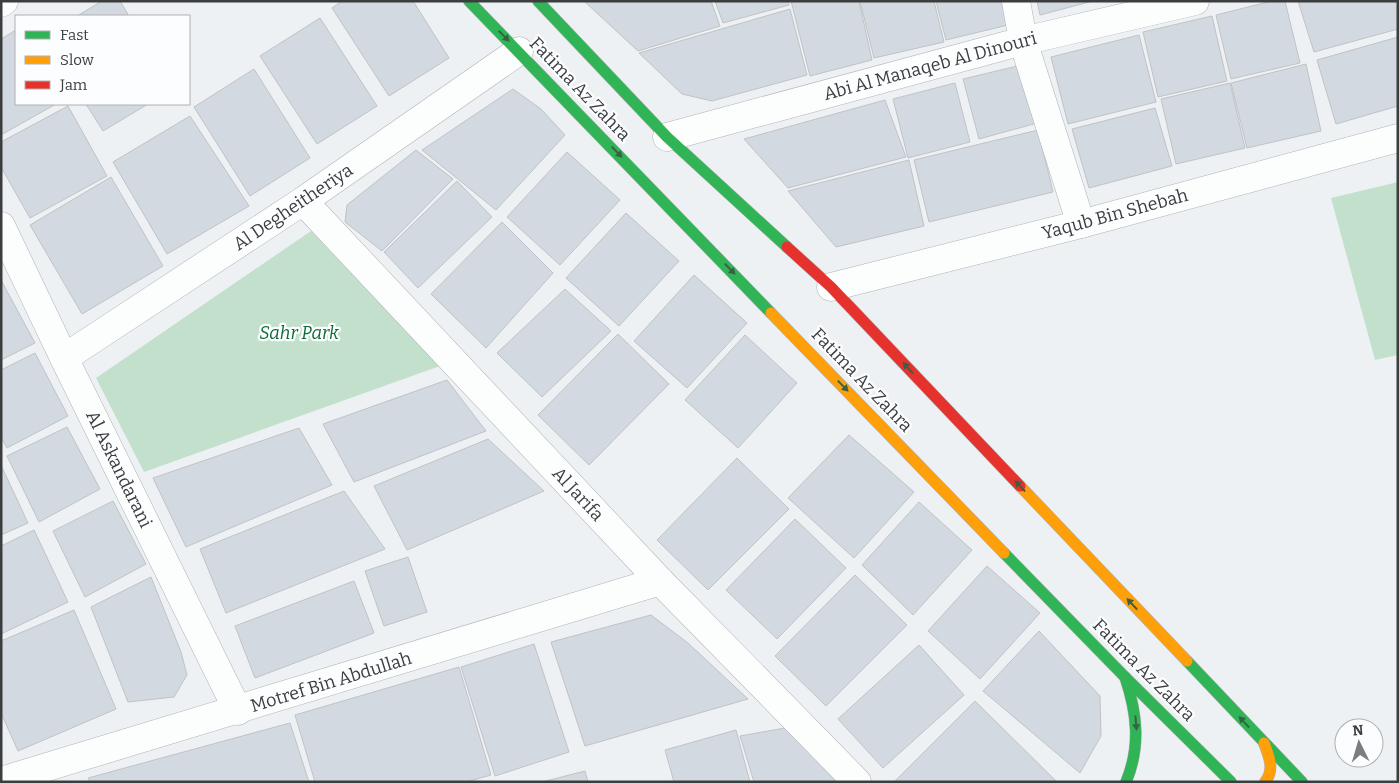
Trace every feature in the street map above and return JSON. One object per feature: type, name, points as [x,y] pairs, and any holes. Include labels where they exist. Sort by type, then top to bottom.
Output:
[{"type":"main road","name":"Fatima Az Zahra","points":[[470,1],[1124,676],[1227,778],[1238,782]]},
{"type":"main road","points":[[538,1],[667,137],[831,287],[1302,782]]},
{"type":"main road","points":[[1124,676],[1133,700],[1137,726],[1136,752],[1126,782]]},
{"type":"main road","points":[[1264,743],[1271,771],[1268,780],[1265,782]]},
{"type":"street","points":[[1016,1],[1023,41],[1082,224]]},
{"type":"street","name":"Abi Al Manaqeb Al Dinouri","points":[[667,137],[1023,41],[1195,1]]},
{"type":"street","name":"Al Degheitheriya","points":[[64,358],[302,201],[519,51]]},
{"type":"street","name":"Yaqub Bin Shebah","points":[[831,287],[1082,224],[1398,138]]},
{"type":"street","name":"Al Jarifa","points":[[302,201],[660,581],[857,782]]},
{"type":"street","name":"Al Askandarani","points":[[1,226],[238,710]]},
{"type":"street","name":"Motref Bin Abdullah","points":[[1,781],[660,581]]},
{"type":"green space","points":[[1398,182],[1398,355],[1375,360],[1331,198]]},
{"type":"green space","name":"Sahr Park","points":[[311,231],[440,366],[144,472],[96,378]]},
{"type":"building","points":[[102,1],[120,1],[128,15],[79,15]]},
{"type":"building","points":[[342,1],[413,1],[449,58],[389,96],[332,8]]},
{"type":"building","points":[[584,1],[711,1],[720,26],[638,51]]},
{"type":"building","points":[[715,1],[788,1],[789,5],[723,23]]},
{"type":"building","points":[[791,1],[859,1],[872,60],[810,76]]},
{"type":"building","points":[[860,1],[934,1],[944,42],[874,58]]},
{"type":"building","points":[[936,1],[1002,1],[1008,25],[946,40]]},
{"type":"building","points":[[1037,1],[1093,1],[1040,15]]},
{"type":"building","points":[[1272,1],[1285,1],[1300,63],[1231,79],[1216,15]]},
{"type":"building","points":[[1298,1],[1398,1],[1398,29],[1314,52]]},
{"type":"building","points":[[790,9],[807,75],[712,101],[682,94],[639,53]]},
{"type":"building","points":[[1212,16],[1227,81],[1158,97],[1143,32]]},
{"type":"building","points":[[320,18],[377,106],[317,144],[260,56]]},
{"type":"building","points":[[15,31],[15,105],[54,105],[1,135],[1,39]]},
{"type":"building","points":[[1139,35],[1156,102],[1068,124],[1051,57]]},
{"type":"building","points":[[1398,37],[1398,106],[1336,124],[1317,60]]},
{"type":"building","points":[[1026,64],[1041,122],[979,139],[963,79]]},
{"type":"building","points":[[1306,64],[1321,131],[1247,148],[1231,83]]},
{"type":"building","points":[[254,69],[310,158],[250,196],[194,107]]},
{"type":"building","points":[[955,83],[970,142],[908,158],[893,99]]},
{"type":"building","points":[[1230,83],[1245,148],[1176,164],[1161,99]]},
{"type":"building","points":[[513,89],[541,109],[565,135],[496,210],[422,150]]},
{"type":"building","points":[[885,100],[906,157],[788,188],[744,139]]},
{"type":"building","points":[[87,105],[146,105],[103,131]]},
{"type":"building","points":[[68,106],[107,176],[30,218],[1,167],[1,142]]},
{"type":"building","points":[[1155,108],[1172,166],[1089,188],[1072,129]]},
{"type":"building","points":[[190,116],[249,206],[167,254],[113,162]]},
{"type":"building","points":[[1038,130],[1053,192],[929,222],[914,160]]},
{"type":"building","points":[[416,150],[453,179],[382,251],[345,222],[347,205]]},
{"type":"building","points":[[567,152],[620,200],[560,265],[507,217]]},
{"type":"building","points":[[909,160],[924,226],[836,247],[788,191]]},
{"type":"building","points":[[111,177],[163,266],[82,314],[30,225]]},
{"type":"building","points":[[457,181],[492,217],[418,288],[384,252]]},
{"type":"building","points":[[626,213],[679,261],[619,326],[566,278]]},
{"type":"building","points":[[502,222],[553,273],[486,348],[431,294]]},
{"type":"building","points":[[694,275],[747,323],[687,388],[634,341]]},
{"type":"building","points":[[1,280],[35,343],[1,360]]},
{"type":"building","points":[[565,289],[611,331],[542,397],[497,353]]},
{"type":"building","points":[[618,334],[669,384],[589,465],[538,415]]},
{"type":"building","points":[[745,335],[797,383],[738,448],[685,400]]},
{"type":"building","points":[[35,353],[68,416],[7,448],[1,437],[1,370]]},
{"type":"building","points":[[447,380],[486,431],[354,482],[323,424]]},
{"type":"building","points":[[67,427],[100,489],[39,522],[7,456]]},
{"type":"building","points":[[299,428],[332,485],[186,547],[153,478]]},
{"type":"building","points":[[849,435],[914,492],[854,558],[788,498]]},
{"type":"building","points":[[488,439],[544,491],[407,550],[374,486]]},
{"type":"building","points":[[737,458],[789,509],[708,590],[657,540]]},
{"type":"building","points":[[1,465],[28,523],[1,535]]},
{"type":"building","points":[[344,491],[385,549],[226,613],[200,549]]},
{"type":"building","points":[[113,501],[146,564],[85,597],[53,531]]},
{"type":"building","points":[[919,502],[972,550],[913,615],[862,565]]},
{"type":"building","points":[[795,519],[846,568],[777,639],[726,590]]},
{"type":"building","points":[[34,530],[68,602],[1,634],[1,546]]},
{"type":"building","points":[[408,557],[427,612],[384,626],[365,571]]},
{"type":"building","points":[[987,566],[1040,613],[980,679],[928,631]]},
{"type":"building","points":[[855,575],[907,625],[826,706],[775,656]]},
{"type":"building","points":[[151,577],[181,652],[187,675],[174,697],[128,702],[91,607]]},
{"type":"building","points":[[354,581],[374,633],[255,678],[235,626]]},
{"type":"building","points":[[74,610],[116,709],[18,751],[1,713],[1,641]]},
{"type":"building","points":[[651,615],[688,643],[748,699],[585,746],[551,642]]},
{"type":"building","points":[[1039,631],[1100,696],[1101,736],[1080,773],[983,691]]},
{"type":"building","points":[[534,644],[569,752],[495,776],[461,667]]},
{"type":"building","points":[[919,645],[964,695],[883,768],[838,719]]},
{"type":"building","points":[[459,667],[491,775],[466,782],[315,782],[295,715]]},
{"type":"building","points":[[975,701],[1057,782],[894,782]]},
{"type":"building","points":[[290,723],[309,782],[90,782],[88,778]]},
{"type":"building","points":[[785,728],[844,782],[754,782],[740,736]]},
{"type":"building","points":[[736,730],[750,782],[674,782],[665,750]]},
{"type":"building","points":[[585,771],[588,782],[542,782]]},
{"type":"traffic: fast","points":[[469,1],[771,313]]},
{"type":"traffic: fast","points":[[538,1],[667,137],[787,247]]},
{"type":"traffic: fast","points":[[1004,553],[1231,782]]},
{"type":"traffic: fast","points":[[1187,661],[1302,782]]},
{"type":"traffic: fast","points":[[1125,677],[1135,717],[1136,730],[1134,755],[1126,782]]},
{"type":"traffic: slow","points":[[771,313],[1004,553]]},
{"type":"traffic: slow","points":[[1020,486],[1187,661]]},
{"type":"traffic: slow","points":[[1264,743],[1270,768],[1270,773],[1265,782]]},
{"type":"traffic: jam","points":[[787,247],[831,287],[1020,486]]}]
